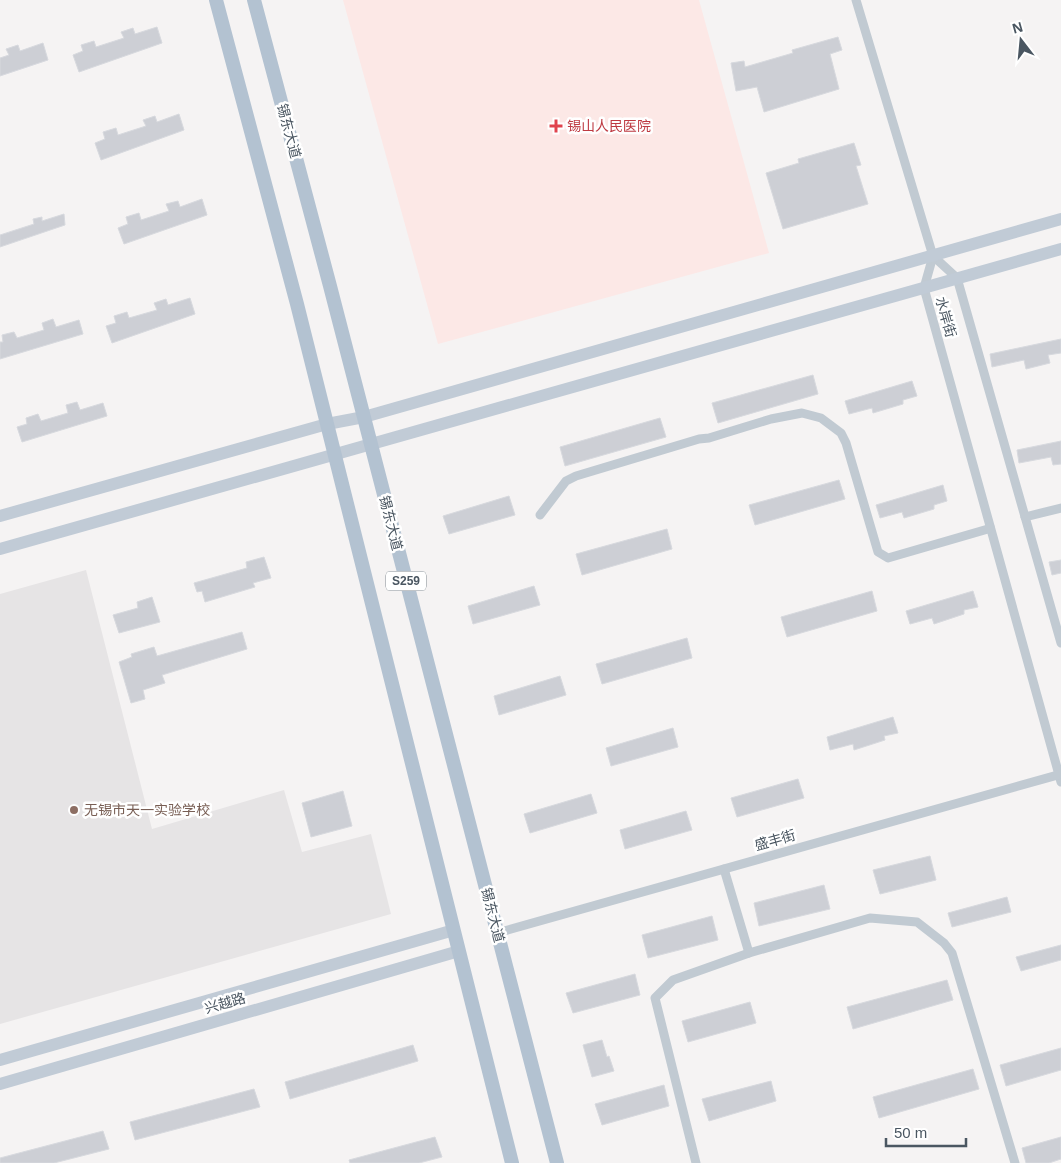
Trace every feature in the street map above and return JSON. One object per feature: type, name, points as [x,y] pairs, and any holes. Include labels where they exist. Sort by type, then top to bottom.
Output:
[{"type":"main road","name":"S259","points":[[216,0],[297,304],[512,1163]]},
{"type":"main road","name":"锡东大道","points":[[254,0],[364,417],[556,1163]]},
{"type":"main road","points":[[0,516],[327,424],[364,417],[1061,219]]},
{"type":"main road","points":[[0,549],[1061,249]]},
{"type":"main road","name":"兴越路","points":[[0,1060],[454,930]]},
{"type":"main road","name":"兴越路","points":[[0,1084],[459,951]]},
{"type":"street","points":[[856,0],[933,256]]},
{"type":"street","name":"水岸街","points":[[1060,777],[924,288],[933,256],[957,278],[1061,643]]},
{"type":"street","points":[[540,515],[566,481],[576,476],[771,419],[802,414],[821,418],[841,433],[846,443],[878,552],[888,558],[990,527]]},
{"type":"street","points":[[1025,517],[1061,508]]},
{"type":"street","name":"盛丰街","points":[[497,933],[1060,777]]},
{"type":"street","points":[[724,869],[748,953]]},
{"type":"street","points":[[696,1163],[655,998],[673,980],[748,953],[870,918],[917,922],[944,943],[952,953],[1015,1163]]},
{"type":"shaded area","name":"锡山人民医院","points":[[343,0],[699,0],[769,253],[438,344]]},
{"type":"shaded area","name":"无锡市天一实验学校","points":[[86,570],[152,829],[284,790],[302,852],[371,834],[391,914],[0,1024],[0,594]]},
{"type":"building","points":[[157,27],[162,43],[79,72],[73,55],[83,51],[81,45],[94,41],[96,47],[124,38],[121,32],[133,28],[135,34]]},
{"type":"building","points":[[838,37],[842,50],[830,54],[839,89],[764,112],[757,87],[736,91],[731,63],[744,61],[745,67],[793,53],[792,50]]},
{"type":"building","points":[[43,43],[48,60],[0,76],[0,58],[9,55],[6,49],[18,45],[20,51]]},
{"type":"building","points":[[179,114],[184,130],[101,160],[95,143],[105,139],[103,132],[116,128],[118,135],[146,126],[143,120],[155,116],[157,122]]},
{"type":"building","points":[[854,143],[861,165],[856,166],[868,204],[783,229],[766,173],[799,163],[798,159]]},
{"type":"building","points":[[202,199],[207,215],[124,244],[118,228],[128,224],[126,217],[139,213],[141,220],[169,211],[166,204],[178,201],[180,207]]},
{"type":"building","points":[[64,214],[65,225],[0,247],[0,235],[34,224],[33,219],[42,217],[42,221]]},
{"type":"building","points":[[190,298],[195,314],[112,343],[106,326],[116,323],[114,316],[127,312],[129,318],[157,310],[154,303],[166,299],[168,305]]},
{"type":"building","points":[[53,319],[56,327],[79,320],[83,334],[0,359],[0,342],[3,342],[2,335],[14,332],[17,338],[44,330],[42,323]]},
{"type":"building","points":[[1061,339],[1061,353],[1048,355],[1050,363],[1026,369],[1024,360],[992,367],[990,354]]},
{"type":"building","points":[[813,375],[818,394],[718,423],[712,403]]},
{"type":"building","points":[[912,381],[917,396],[903,400],[903,404],[873,413],[872,408],[849,414],[845,401]]},
{"type":"building","points":[[77,402],[80,410],[103,403],[107,416],[22,442],[17,427],[27,424],[26,418],[38,414],[41,421],[68,413],[66,405]]},
{"type":"building","points":[[660,418],[666,437],[565,466],[560,447]]},
{"type":"building","points":[[1061,441],[1061,464],[1053,465],[1051,457],[1019,463],[1017,450]]},
{"type":"building","points":[[839,480],[845,499],[755,525],[749,505]]},
{"type":"building","points":[[943,485],[947,501],[934,505],[934,509],[904,518],[902,512],[880,518],[876,505]]},
{"type":"building","points":[[509,496],[515,515],[449,534],[443,516]]},
{"type":"building","points":[[667,529],[672,549],[582,575],[576,554]]},
{"type":"building","points":[[264,557],[271,578],[253,583],[255,587],[205,602],[202,591],[197,592],[194,583],[247,568],[246,562]]},
{"type":"building","points":[[1061,560],[1061,573],[1052,575],[1049,562]]},
{"type":"building","points":[[534,586],[540,605],[473,624],[468,606]]},
{"type":"building","points":[[872,591],[877,611],[787,637],[781,617]]},
{"type":"building","points":[[973,591],[978,607],[964,610],[964,614],[934,624],[932,618],[910,624],[906,611]]},
{"type":"building","points":[[152,597],[160,622],[119,633],[113,615],[138,608],[137,602]]},
{"type":"building","points":[[242,632],[247,649],[162,675],[165,683],[143,690],[145,699],[131,703],[119,662],[132,657],[131,654],[154,647],[157,656]]},
{"type":"building","points":[[687,638],[692,658],[602,684],[596,664]]},
{"type":"building","points":[[560,676],[566,695],[499,715],[494,696]]},
{"type":"building","points":[[893,717],[898,733],[884,736],[885,740],[854,750],[853,744],[830,750],[827,737]]},
{"type":"building","points":[[673,728],[678,747],[611,766],[606,748]]},
{"type":"building","points":[[798,779],[804,798],[737,817],[731,798]]},
{"type":"building","points":[[343,791],[352,826],[311,837],[302,803]]},
{"type":"building","points":[[591,794],[597,813],[530,833],[524,814]]},
{"type":"building","points":[[686,811],[692,830],[625,849],[620,830]]},
{"type":"building","points":[[930,856],[936,880],[880,894],[873,870]]},
{"type":"building","points":[[824,885],[830,909],[759,926],[754,903]]},
{"type":"building","points":[[1007,897],[1011,912],[952,927],[948,913]]},
{"type":"building","points":[[712,916],[718,940],[648,958],[642,935]]},
{"type":"building","points":[[1061,945],[1061,960],[1021,971],[1016,957]]},
{"type":"building","points":[[635,974],[640,995],[573,1013],[566,993]]},
{"type":"building","points":[[947,980],[953,1000],[853,1029],[847,1007]]},
{"type":"building","points":[[750,1002],[756,1023],[688,1042],[682,1021]]},
{"type":"building","points":[[602,1040],[614,1071],[592,1077],[583,1045]]},
{"type":"building","points":[[413,1045],[418,1061],[290,1099],[285,1082]]},
{"type":"building","points":[[1061,1048],[1061,1070],[1006,1086],[1000,1065]]},
{"type":"building","points":[[973,1069],[979,1089],[879,1118],[873,1097]]},
{"type":"building","points":[[771,1081],[776,1101],[709,1121],[702,1099]]},
{"type":"building","points":[[664,1085],[669,1106],[602,1125],[595,1104]]},
{"type":"building","points":[[254,1089],[260,1107],[135,1140],[130,1122]]},
{"type":"building","points":[[103,1131],[109,1149],[54,1163],[0,1163],[0,1158]]},
{"type":"building","points":[[435,1137],[442,1157],[419,1163],[350,1163],[349,1160]]},
{"type":"building","points":[[1061,1137],[1061,1159],[1049,1163],[1026,1163],[1022,1148]]},
{"type":"place","name":"锡山人民医院","points":[[556,126]]},
{"type":"place","name":"无锡市天一实验学校","points":[[74,810]]}]
